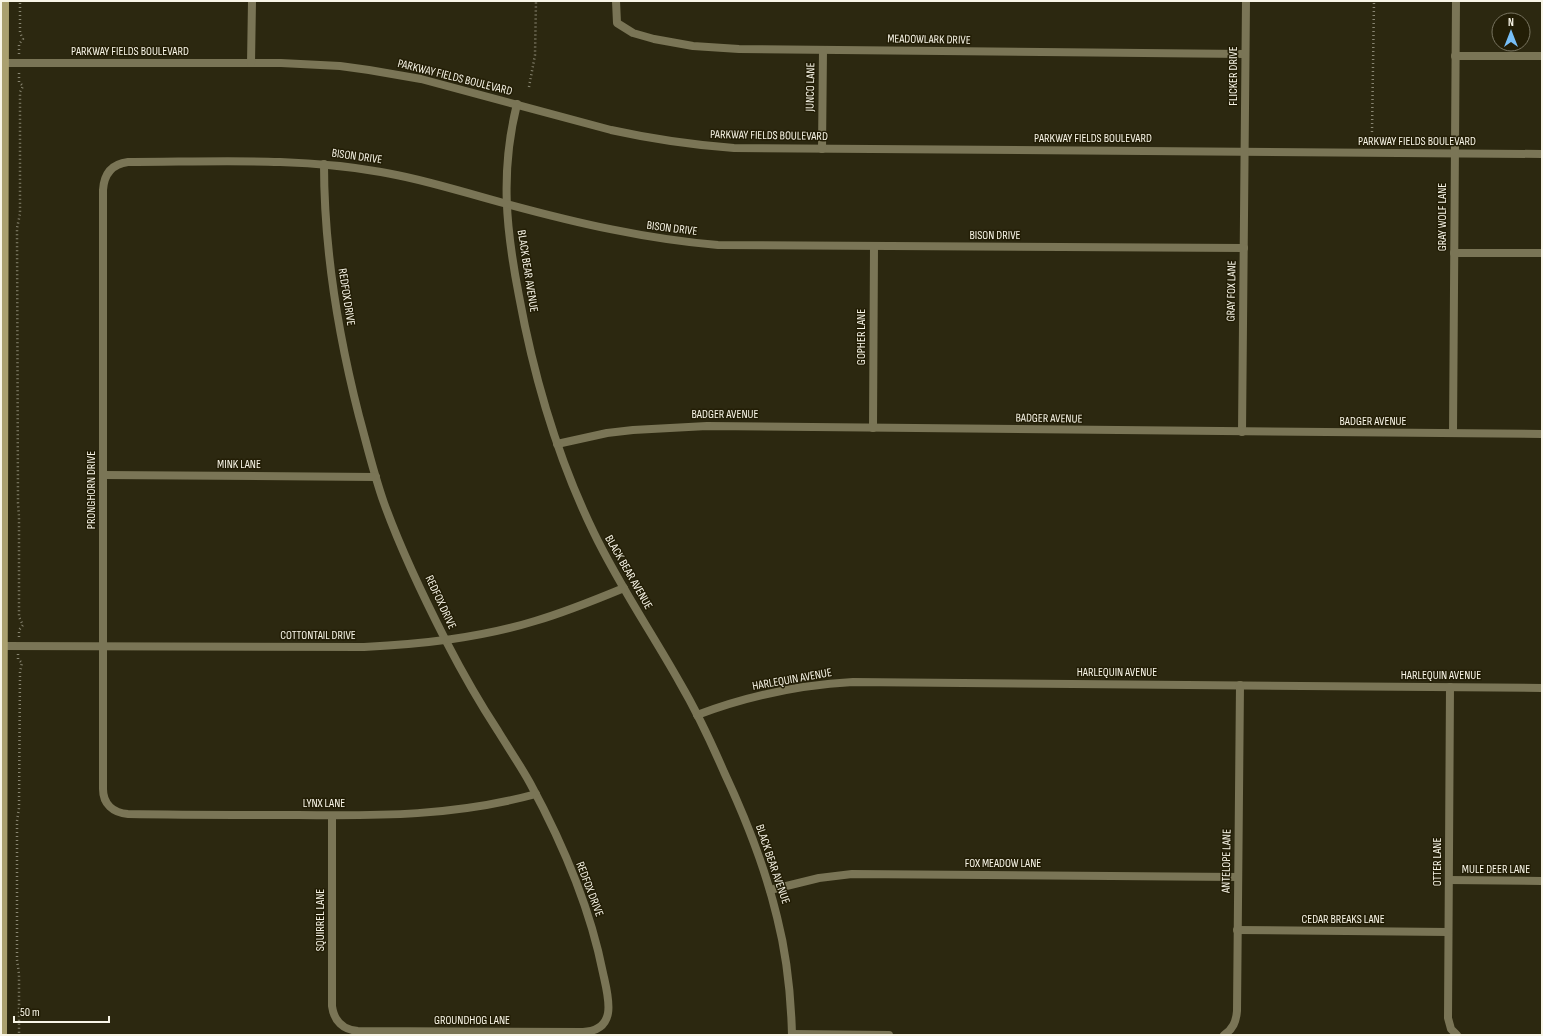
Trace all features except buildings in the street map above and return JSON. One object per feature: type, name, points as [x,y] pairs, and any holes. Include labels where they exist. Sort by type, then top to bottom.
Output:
[{"type":"main road","points":[[3,1035],[5,1]]},
{"type":"street","points":[[252,1],[252,63]]},
{"type":"street","name":"MEADOWLARK DRIVE","points":[[616,1],[618,23],[633,33],[654,39],[693,46],[739,49],[1245,54]]},
{"type":"street","name":"FLICKER DRIVE","points":[[1244,152],[1246,1]]},
{"type":"street","name":"GRAY WOLF LANE","points":[[1453,433],[1456,1]]},
{"type":"street","name":"JUNCO LANE","points":[[822,149],[823,50]]},
{"type":"street","points":[[1455,56],[1542,56]]},
{"type":"street","name":"PARKWAY FIELDS BOULEVARD","points":[[5,63],[311,64],[376,71],[434,82],[611,130],[673,142],[734,148],[1542,154]]},
{"type":"street","name":"BLACK BEAR AVENUE","points":[[517,104],[506,164],[506,204],[511,250],[524,326],[535,372],[557,444],[591,528],[609,563],[681,684],[731,786],[759,856],[770,890],[784,948],[792,1035]]},
{"type":"street","name":"GRAY FOX LANE","points":[[1242,432],[1244,152]]},
{"type":"street","name":"BISON DRIVE","points":[[109,171],[121,163],[128,162],[288,162],[324,164],[364,169],[406,177],[606,229],[685,242],[750,246],[1244,248]]},
{"type":"street","name":"REDFOX DRIVE","points":[[324,164],[327,242],[338,318],[353,391],[376,477],[403,550],[445,640],[480,702],[518,762],[536,794],[575,880],[592,928],[600,959],[609,1006],[607,1018],[604,1023]]},
{"type":"street","name":"PRONGHORN DRIVE","points":[[109,171],[103,183],[103,794],[105,800],[112,809]]},
{"type":"street","name":"GOPHER LANE","points":[[873,428],[874,247]]},
{"type":"street","points":[[1454,253],[1542,253]]},
{"type":"street","name":"BADGER AVENUE","points":[[557,444],[607,433],[682,426],[1542,434]]},
{"type":"street","name":"MINK LANE","points":[[103,475],[376,477]]},
{"type":"street","name":"COTTONTAIL DRIVE","points":[[4,646],[394,646],[445,640],[493,632],[535,621],[588,603],[624,588]]},
{"type":"street","name":"HARLEQUIN AVENUE","points":[[697,716],[719,707],[764,694],[809,686],[838,683],[1542,688]]},
{"type":"street","name":"ANTELOPE LANE","points":[[1225,1034],[1233,1027],[1237,1017],[1240,685]]},
{"type":"street","name":"OTTER LANE","points":[[1450,687],[1448,1018],[1451,1029],[1457,1035]]},
{"type":"street","name":"LYNX LANE","points":[[112,809],[122,814],[380,816],[433,813],[493,805],[536,794]]},
{"type":"street","name":"SQUIRREL LANE","points":[[332,816],[332,1006],[333,1012],[339,1023]]},
{"type":"street","name":"FOX MEADOW LANE","points":[[770,890],[819,878],[852,874],[1238,877]]},
{"type":"street","name":"MULE DEER LANE","points":[[1449,880],[1542,881]]},
{"type":"street","name":"CEDAR BREAKS LANE","points":[[1237,930],[1448,932]]},
{"type":"street","name":"GROUNDHOG LANE","points":[[339,1023],[348,1029],[353,1030],[583,1032],[595,1030],[604,1023]]},
{"type":"street","points":[[792,1035],[889,1035]]},
{"type":"path","points":[[19,44],[24,39],[20,33],[20,1]]},
{"type":"path","points":[[529,87],[532,78],[535,55],[536,1]]},
{"type":"path","points":[[1372,132],[1374,1]]},
{"type":"path","points":[[19,82],[23,86],[20,92],[20,214],[18,228],[19,616],[23,625],[19,630]]},
{"type":"path","points":[[18,659],[22,664],[20,671],[19,808],[17,821],[17,960],[19,974],[19,1035]]}]
